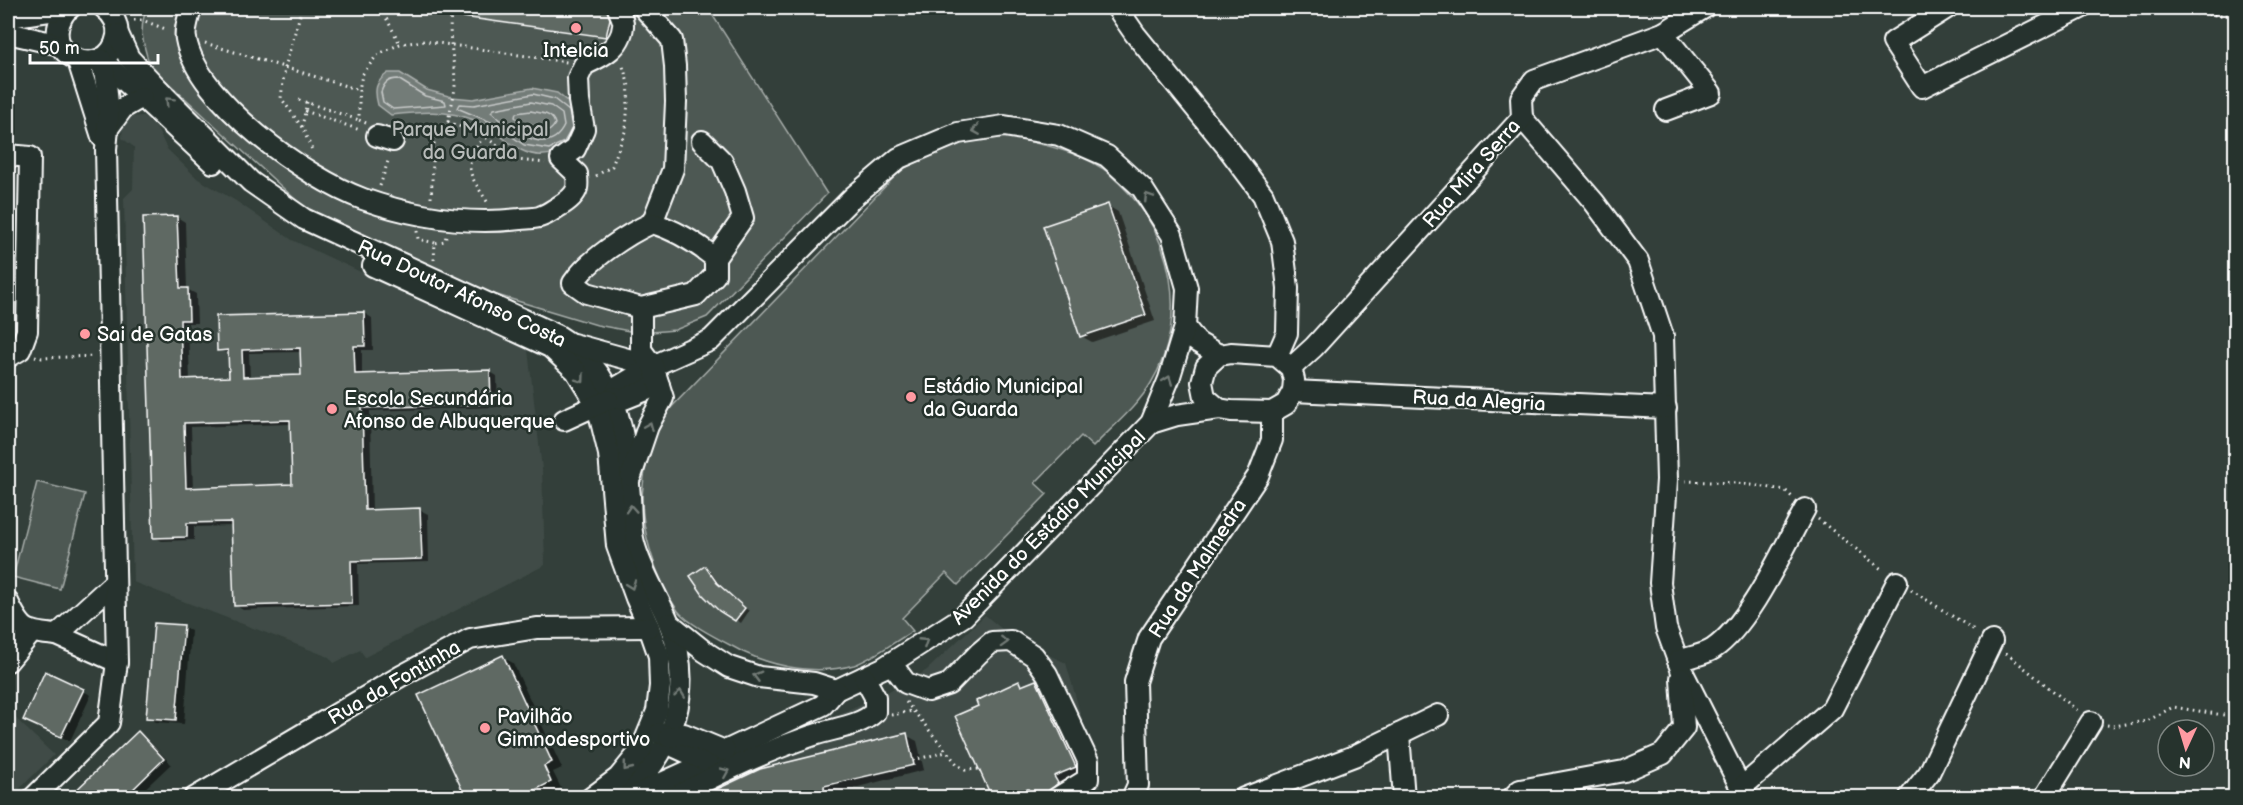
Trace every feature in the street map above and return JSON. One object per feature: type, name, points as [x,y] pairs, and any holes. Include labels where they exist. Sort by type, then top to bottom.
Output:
[{"type":"street","points":[[8,17],[69,8]]},
{"type":"street","points":[[69,8],[60,19],[57,32],[60,45],[67,55],[78,61],[90,62],[101,59],[113,48],[110,15]]},
{"type":"street","points":[[191,8],[185,36],[195,67],[219,97],[262,138],[326,181],[376,202],[429,217],[500,221],[542,217],[566,202],[577,189],[577,174],[561,159],[574,149],[584,129],[578,78],[584,65],[604,56],[617,43],[624,25],[618,8]]},
{"type":"street","points":[[644,8],[672,40],[675,66],[673,169],[652,223]]},
{"type":"street","points":[[1118,8],[1135,34],[1263,195],[1282,241],[1288,288],[1284,362],[1294,380],[1293,391],[1286,404],[1272,412],[1219,409],[1177,415],[1151,423]]},
{"type":"street","name":"Rua Mira Serra","points":[[1284,362],[1314,347],[1522,118],[1521,98],[1534,80],[1664,33],[1704,8]]},
{"type":"street","points":[[1947,8],[1893,42],[1922,87],[2081,8]]},
{"type":"street","name":"Rua Doutor Afonso Costa","points":[[110,15],[129,58],[251,182],[304,219],[557,335],[573,344],[595,367],[605,401],[617,546],[658,656],[660,686],[657,711],[660,733],[657,758],[638,784],[622,798]]},
{"type":"street","points":[[8,33],[60,45]]},
{"type":"street","points":[[1664,33],[1711,93],[1666,110]]},
{"type":"street","points":[[33,798],[109,723],[117,662],[106,149],[109,127],[107,82],[101,59]]},
{"type":"street","name":"Rua Doutor Afonso Costa","points":[[101,59],[243,191],[299,230],[550,347],[605,401],[623,426],[633,542],[652,590],[669,623],[680,664],[681,692],[660,733],[641,750],[618,778],[591,798]]},
{"type":"street","points":[[78,61],[106,149]]},
{"type":"street","points":[[109,127],[123,108],[142,97]]},
{"type":"street","points":[[1522,118],[1594,201],[1638,261],[1663,336],[1667,480],[1660,584],[1666,628],[1679,665],[1744,793],[1832,709],[1897,582]]},
{"type":"street","name":"Avenida do Estádio Municipal","points":[[605,401],[619,386],[656,375],[711,340],[853,197],[899,158],[958,134],[1004,126],[1059,135],[1107,156],[1142,188],[1172,235],[1187,288],[1185,327],[1169,379],[1151,423],[964,616],[891,663],[836,690],[823,705],[629,798]]},
{"type":"street","points":[[702,141],[722,161],[735,191],[743,218],[715,258],[715,275],[696,295],[641,308],[587,293],[573,283],[581,270],[630,232],[652,223],[668,227],[690,239],[715,258]]},
{"type":"street","points":[[8,155],[30,158],[27,331],[14,353]]},
{"type":"street","points":[[629,481],[648,426],[663,398],[656,375],[641,350],[641,308]]},
{"type":"street","points":[[1185,327],[1197,342],[1220,355]]},
{"type":"street","points":[[573,344],[656,375]]},
{"type":"street","points":[[1219,409],[1205,397],[1202,382],[1206,367],[1220,355],[1231,353],[1284,362]]},
{"type":"street","name":"Rua da Alegria","points":[[1293,391],[1666,408]]},
{"type":"street","points":[[564,420],[605,401]]},
{"type":"street","name":"Rua da Malmedra","points":[[1132,798],[1138,785],[1135,681],[1149,638],[1258,476],[1272,440],[1272,412]]},
{"type":"street","points":[[1679,665],[1712,650],[1735,630],[1764,584],[1805,509]]},
{"type":"street","points":[[57,634],[115,582]]},
{"type":"street","points":[[8,602],[19,624],[32,632],[57,634],[117,662]]},
{"type":"street","points":[[669,623],[704,651],[729,667],[759,677],[814,683],[836,690]]},
{"type":"street","name":"Rua da Fontinha","points":[[194,798],[401,676],[470,639],[537,628],[649,627]]},
{"type":"street","points":[[8,661],[32,632]]},
{"type":"street","points":[[891,663],[906,683],[928,691],[949,684],[992,642],[1011,641],[1034,656],[1047,674],[1088,761],[1088,778],[1057,798]]},
{"type":"street","points":[[1909,798],[1929,773],[1992,641]]},
{"type":"street","points":[[1512,798],[1520,790],[1624,771],[1663,754],[1684,728],[1679,665]]},
{"type":"street","points":[[673,798],[707,779],[811,736],[866,720],[875,712],[875,697],[864,677]]},
{"type":"street","points":[[1244,798],[1354,756],[1438,716]]},
{"type":"street","points":[[2044,798],[2091,722]]},
{"type":"street","points":[[660,733],[684,734],[725,751]]},
{"type":"street","points":[[660,733],[677,747],[708,762]]},
{"type":"street","points":[[1399,734],[1404,798]]},
{"type":"path","points":[[302,8],[285,67],[281,98],[302,127],[326,181]]},
{"type":"path","points":[[381,8],[400,44]]},
{"type":"path","points":[[445,8],[451,13]]},
{"type":"path","points":[[448,123],[455,83],[451,13],[453,8]]},
{"type":"path","points":[[2174,8],[2184,14],[2235,16]]},
{"type":"path","points":[[110,15],[141,20],[359,90]]},
{"type":"path","points":[[359,120],[359,90],[362,75],[377,55],[400,44],[424,41],[584,65]]},
{"type":"path","points":[[577,189],[612,165],[626,129],[629,86],[617,43]]},
{"type":"path","points":[[299,100],[359,120],[387,137]]},
{"type":"path","points":[[302,127],[307,102]]},
{"type":"path","points":[[305,111],[387,137],[435,128],[448,123],[484,136],[518,160],[542,163],[561,159]]},
{"type":"path","points":[[429,217],[435,128]]},
{"type":"path","points":[[484,136],[470,155],[470,175],[500,221]]},
{"type":"path","points":[[376,202],[387,137]]},
{"type":"path","points":[[434,261],[435,243],[445,241],[452,220]]},
{"type":"path","points":[[14,353],[42,358],[79,356]]},
{"type":"path","points":[[1667,480],[1737,483],[1785,490],[1805,509],[1897,582],[1992,641],[2091,722],[2113,726],[2147,721],[2173,707],[2235,717]]},
{"type":"path","points":[[900,696],[957,764],[965,770],[979,770]]},
{"type":"path","points":[[913,760],[946,752]]},
{"type":"shaded area","name":"Escola Secundária Afonso de Albuquerque","points":[[143,116],[156,127],[167,149],[198,179],[236,201],[292,240],[528,350],[542,469],[545,565],[365,657],[360,650],[334,663],[329,657],[133,582],[124,198],[133,189],[134,147],[122,138],[123,124],[130,117]]},
{"type":"shaded area","points":[[985,615],[1003,630],[1029,646],[1066,663],[1104,797],[659,798],[906,683],[927,670]]},
{"type":"shaded area","points":[[8,711],[54,755],[10,798],[8,797]]},
{"type":"green space","name":"Parque Municipal da Guarda","points":[[147,8],[708,8],[827,194],[707,317],[675,330],[640,333],[597,325],[464,285],[307,210],[150,66],[142,37]]},
{"type":"green space","name":"Estádio Municipal da Guarda","points":[[1002,136],[1066,151],[1102,168],[1137,203],[1152,226],[1163,251],[1170,277],[1172,304],[1170,331],[1163,358],[1151,383],[1132,409],[1093,447],[1081,436],[1035,483],[1047,494],[958,585],[946,573],[902,618],[913,631],[868,659],[840,668],[812,670],[783,666],[756,658],[699,628],[678,611],[670,598],[650,551],[643,517],[644,477],[650,450],[663,416],[901,170],[959,141]]},
{"type":"green space","points":[[37,482],[85,494],[60,589],[13,577]]},
{"type":"water","points":[[388,73],[400,73],[427,90],[452,97],[473,99],[532,88],[557,93],[574,107],[578,130],[569,145],[562,150],[538,155],[521,150],[487,126],[454,114],[433,112],[391,115],[378,105],[376,95],[378,83]]},
{"type":"building","name":"Intelcia","points":[[456,8],[588,8],[607,10],[610,19],[606,37],[456,16]]},
{"type":"building","points":[[1108,204],[1146,315],[1080,337],[1043,226]]},
{"type":"building","points":[[177,216],[180,288],[188,288],[189,320],[180,320],[182,379],[229,377],[228,350],[217,351],[216,316],[364,312],[365,346],[354,346],[355,374],[490,370],[491,404],[362,408],[365,510],[420,508],[422,559],[351,561],[352,603],[234,606],[231,522],[187,523],[187,537],[153,538],[143,217]],"holes":[[[300,348],[301,375],[243,377],[242,350]],[[290,420],[292,484],[186,488],[184,423]]]},
{"type":"building","points":[[705,566],[717,583],[745,608],[735,621],[719,611],[703,595],[690,576]]},
{"type":"building","points":[[154,623],[184,625],[176,720],[146,718]]},
{"type":"building","name":"Pavilhão Gimnodesportivo","points":[[503,655],[552,762],[544,766],[551,782],[531,792],[534,798],[466,798],[418,695]]},
{"type":"building","points":[[45,671],[84,689],[61,737],[23,720]]},
{"type":"building","points":[[1036,680],[1076,767],[1054,776],[1058,783],[1039,798],[1032,798],[1028,789],[1008,798],[992,798],[955,716],[978,706],[976,701],[1019,681],[1021,686]]},
{"type":"building","points":[[138,731],[164,759],[124,798],[68,798]]},
{"type":"building","points":[[907,733],[914,765],[824,786],[825,798],[712,798],[711,792],[760,769]]},
{"type":"place","name":"Intelcia","points":[[576,28]]},
{"type":"place","name":"Sai de Gatas","points":[[85,334]]},
{"type":"place","name":"Estádio Municipal da Guarda","points":[[911,397]]},
{"type":"place","name":"Escola Secundária Afonso de Albuquerque","points":[[332,409]]},
{"type":"place","name":"Pavilhão Gimnodesportivo","points":[[485,728]]}]
